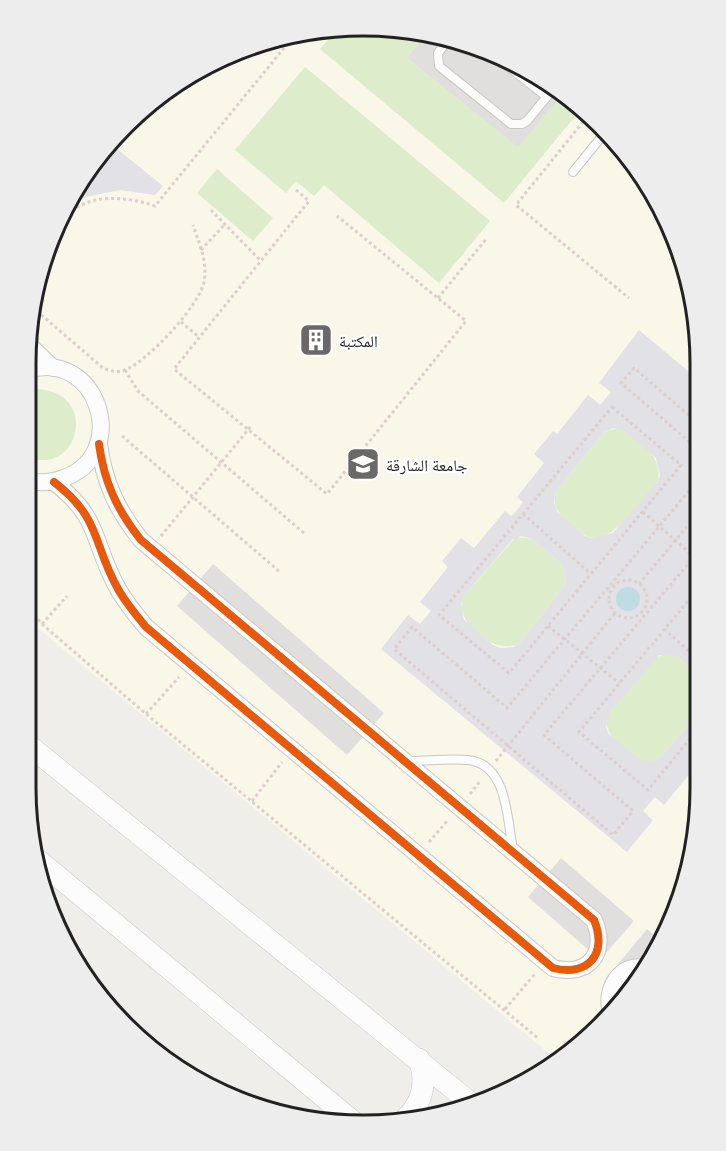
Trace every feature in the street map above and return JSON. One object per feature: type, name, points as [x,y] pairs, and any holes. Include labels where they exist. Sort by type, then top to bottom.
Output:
[{"type":"street","points":[[36,353],[52,368]]},
{"type":"street","points":[[36,369],[52,368],[69,373],[83,382],[94,395],[100,411],[102,427],[99,444],[102,471],[123,519],[151,549],[594,920],[600,933],[596,954],[581,969],[567,972],[553,968],[146,627],[131,609],[108,568],[94,526],[76,501],[54,482]]},
{"type":"street","points":[[36,481],[54,482],[73,475],[89,462],[99,444]]},
{"type":"street","points":[[36,751],[466,1099]]},
{"type":"street","points":[[45,866],[343,1114]]},
{"type":"street","points":[[609,1004],[610,990],[617,977],[628,969],[636,969]]},
{"type":"street","points":[[411,1111],[422,1093],[423,1070],[419,1059]]},
{"type":"lane","points":[[443,46],[438,53],[437,62],[441,70],[511,124],[522,124],[527,121],[549,94]]},
{"type":"lane","points":[[524,79],[547,97]]},
{"type":"lane","points":[[573,172],[600,138]]},
{"type":"lane","points":[[403,761],[467,760],[490,770],[502,791],[514,853]]},
{"type":"path","points":[[73,211],[93,201],[113,197],[133,198],[155,206],[286,45]]},
{"type":"path","points":[[583,121],[516,205],[629,298]]},
{"type":"path","points":[[296,190],[309,201],[174,369],[250,428],[327,494],[466,321],[337,216]]},
{"type":"path","points":[[211,210],[261,261]]},
{"type":"path","points":[[201,250],[225,224]]},
{"type":"path","points":[[40,314],[103,368],[113,372],[125,370],[181,322],[204,286],[206,264],[193,225]]},
{"type":"path","points":[[438,298],[487,238]]},
{"type":"path","points":[[181,322],[199,338]]},
{"type":"path","points":[[690,416],[634,368],[621,383],[690,442]]},
{"type":"path","points":[[125,370],[138,391],[305,534]]},
{"type":"path","points":[[612,407],[681,465],[643,512],[509,673],[439,615],[612,407]]},
{"type":"path","points":[[151,549],[250,428]]},
{"type":"path","points":[[122,436],[280,572]]},
{"type":"path","points":[[690,490],[507,708],[412,627],[394,649],[613,835],[633,811],[544,735],[690,562]]},
{"type":"path","points":[[643,512],[690,553]]},
{"type":"path","points":[[523,514],[591,574]]},
{"type":"path","points":[[639,584],[690,522]]},
{"type":"path","points":[[627,580],[639,584],[646,595],[644,608],[634,617],[621,617],[615,613],[609,602],[609,596],[615,585],[627,580]]},
{"type":"path","points":[[42,624],[67,596]]},
{"type":"path","points":[[690,599],[579,732],[648,790],[690,739]]},
{"type":"path","points":[[505,751],[615,613]]},
{"type":"path","points":[[36,617],[146,714],[539,1038]]},
{"type":"path","points":[[548,627],[620,684]]},
{"type":"path","points":[[664,629],[690,651]]},
{"type":"path","points":[[146,714],[191,664]]},
{"type":"path","points":[[252,801],[292,749]]},
{"type":"path","points":[[505,1009],[545,962]]},
{"type":"shaded area","name":"جامعة الشارقة","points":[[342,37],[406,39],[468,53],[526,80],[545,91],[579,117],[609,147],[635,181],[656,218],[679,278],[687,320],[690,363],[690,788],[684,852],[665,913],[635,970],[609,1004],[579,1034],[551,1055],[36,626],[37,342],[42,299],[61,238],[91,181],[117,147],[147,117],[181,91],[218,70],[278,47]]},
{"type":"shaded area","points":[[420,41],[448,47],[508,70],[558,101],[518,147],[407,58]]},
{"type":"shaded area","points":[[116,148],[163,186],[155,195],[120,190],[86,197],[79,201]]},
{"type":"shaded area","points":[[639,330],[690,373],[690,667],[675,655],[659,655],[610,712],[606,727],[608,733],[638,759],[651,761],[661,757],[690,723],[690,773],[664,805],[655,797],[643,811],[653,820],[627,852],[381,649],[408,615],[420,624],[431,611],[420,602],[448,567],[442,561],[461,538],[474,548],[505,511],[511,516],[517,510],[523,502],[517,497],[544,463],[534,454],[553,431],[557,434],[588,395],[600,405],[611,392],[599,383]],"holes":[[[614,428],[624,431],[656,458],[660,475],[657,482],[613,533],[591,538],[585,536],[557,512],[554,502],[555,493],[604,432]],[[521,536],[532,539],[562,564],[566,583],[520,643],[513,647],[501,648],[493,645],[464,620],[461,604],[463,597],[513,539]]]},
{"type":"shaded area","points":[[213,564],[384,713],[347,755],[177,606]]},
{"type":"shaded area","points":[[561,858],[634,921],[600,960],[528,897]]},
{"type":"shaded area","points":[[647,929],[655,936],[627,980],[614,969]]},
{"type":"green space","points":[[342,37],[384,37],[420,41],[407,58],[518,146],[557,101],[576,115],[504,203],[320,49],[330,38]]},
{"type":"green space","points":[[305,67],[490,221],[439,283],[324,185],[314,196],[296,181],[286,193],[235,150]]},
{"type":"green space","points":[[217,169],[273,218],[253,241],[197,193]]},
{"type":"green space","points":[[36,389],[57,394],[70,404],[75,418],[75,432],[70,445],[60,455],[45,460],[36,458]]},
{"type":"green space","points":[[619,428],[642,443],[654,457],[659,473],[657,482],[618,527],[608,534],[589,537],[560,514],[555,503],[555,493],[604,432]]},
{"type":"green space","points":[[516,537],[532,539],[562,564],[566,583],[520,643],[510,646],[500,645],[479,635],[470,627],[464,617],[463,597]]},
{"type":"green space","points":[[665,654],[675,655],[690,667],[690,723],[661,757],[651,761],[638,760],[614,739],[607,726],[607,719],[610,712],[655,658]]},
{"type":"water","points":[[628,587],[637,590],[640,599],[637,608],[628,611],[619,608],[616,599],[619,590]]},
{"type":"cycle path","points":[[54,482],[81,508],[94,532],[118,589],[146,627],[553,968],[576,969],[592,960],[598,943],[598,932],[594,920],[141,540],[125,518],[113,495],[104,471],[99,444]]},
{"type":"place","name":"المكتبة","points":[[316,340]]},
{"type":"place","name":"جامعة الشارقة","points":[[363,464]]}]
